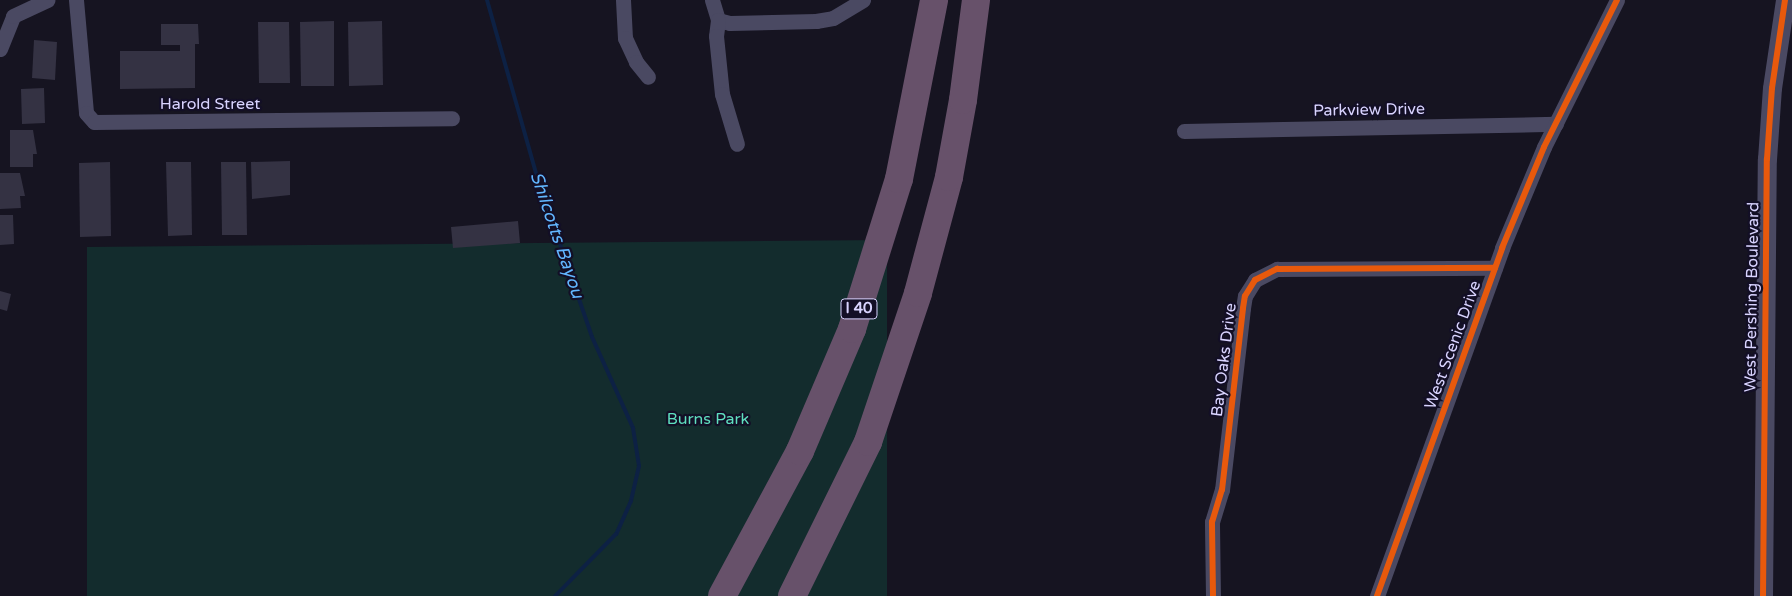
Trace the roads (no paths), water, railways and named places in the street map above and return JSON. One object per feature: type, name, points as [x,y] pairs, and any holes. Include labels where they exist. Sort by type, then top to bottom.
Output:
[{"type":"highway","name":"I 40","points":[[722,596],[792,467],[852,329],[899,179],[934,0]]},
{"type":"highway","points":[[792,596],[868,442],[921,285],[949,177],[963,100],[976,0]]},
{"type":"street","points":[[0,49],[13,16],[48,0]]},
{"type":"street","name":"Harold Street","points":[[76,0],[86,113],[94,122],[452,118]]},
{"type":"street","points":[[623,0],[625,38],[636,62],[648,77]]},
{"type":"street","points":[[712,0],[713,10],[718,20],[716,36],[722,94],[737,144]]},
{"type":"street","points":[[718,20],[730,23],[816,21],[848,10],[863,0]]},
{"type":"street","name":"West Scenic Drive","points":[[1377,596],[1495,268],[1556,124],[1618,0]]},
{"type":"street","name":"West Pershing Boulevard","points":[[1763,596],[1767,159],[1772,88],[1785,0]]},
{"type":"street","name":"Parkview Drive","points":[[1184,131],[1556,124]]},
{"type":"street","name":"Bay Oaks Drive","points":[[1213,596],[1212,522],[1222,490],[1244,302],[1254,280],[1277,269],[1495,268]]},
{"type":"waterway","name":"Shilcotts Bayou","points":[[487,0],[537,177],[592,337],[633,428],[639,466],[631,501],[616,534],[555,596]]},
{"type":"park label","name":"Burns Park","points":[[708,419]]}]
